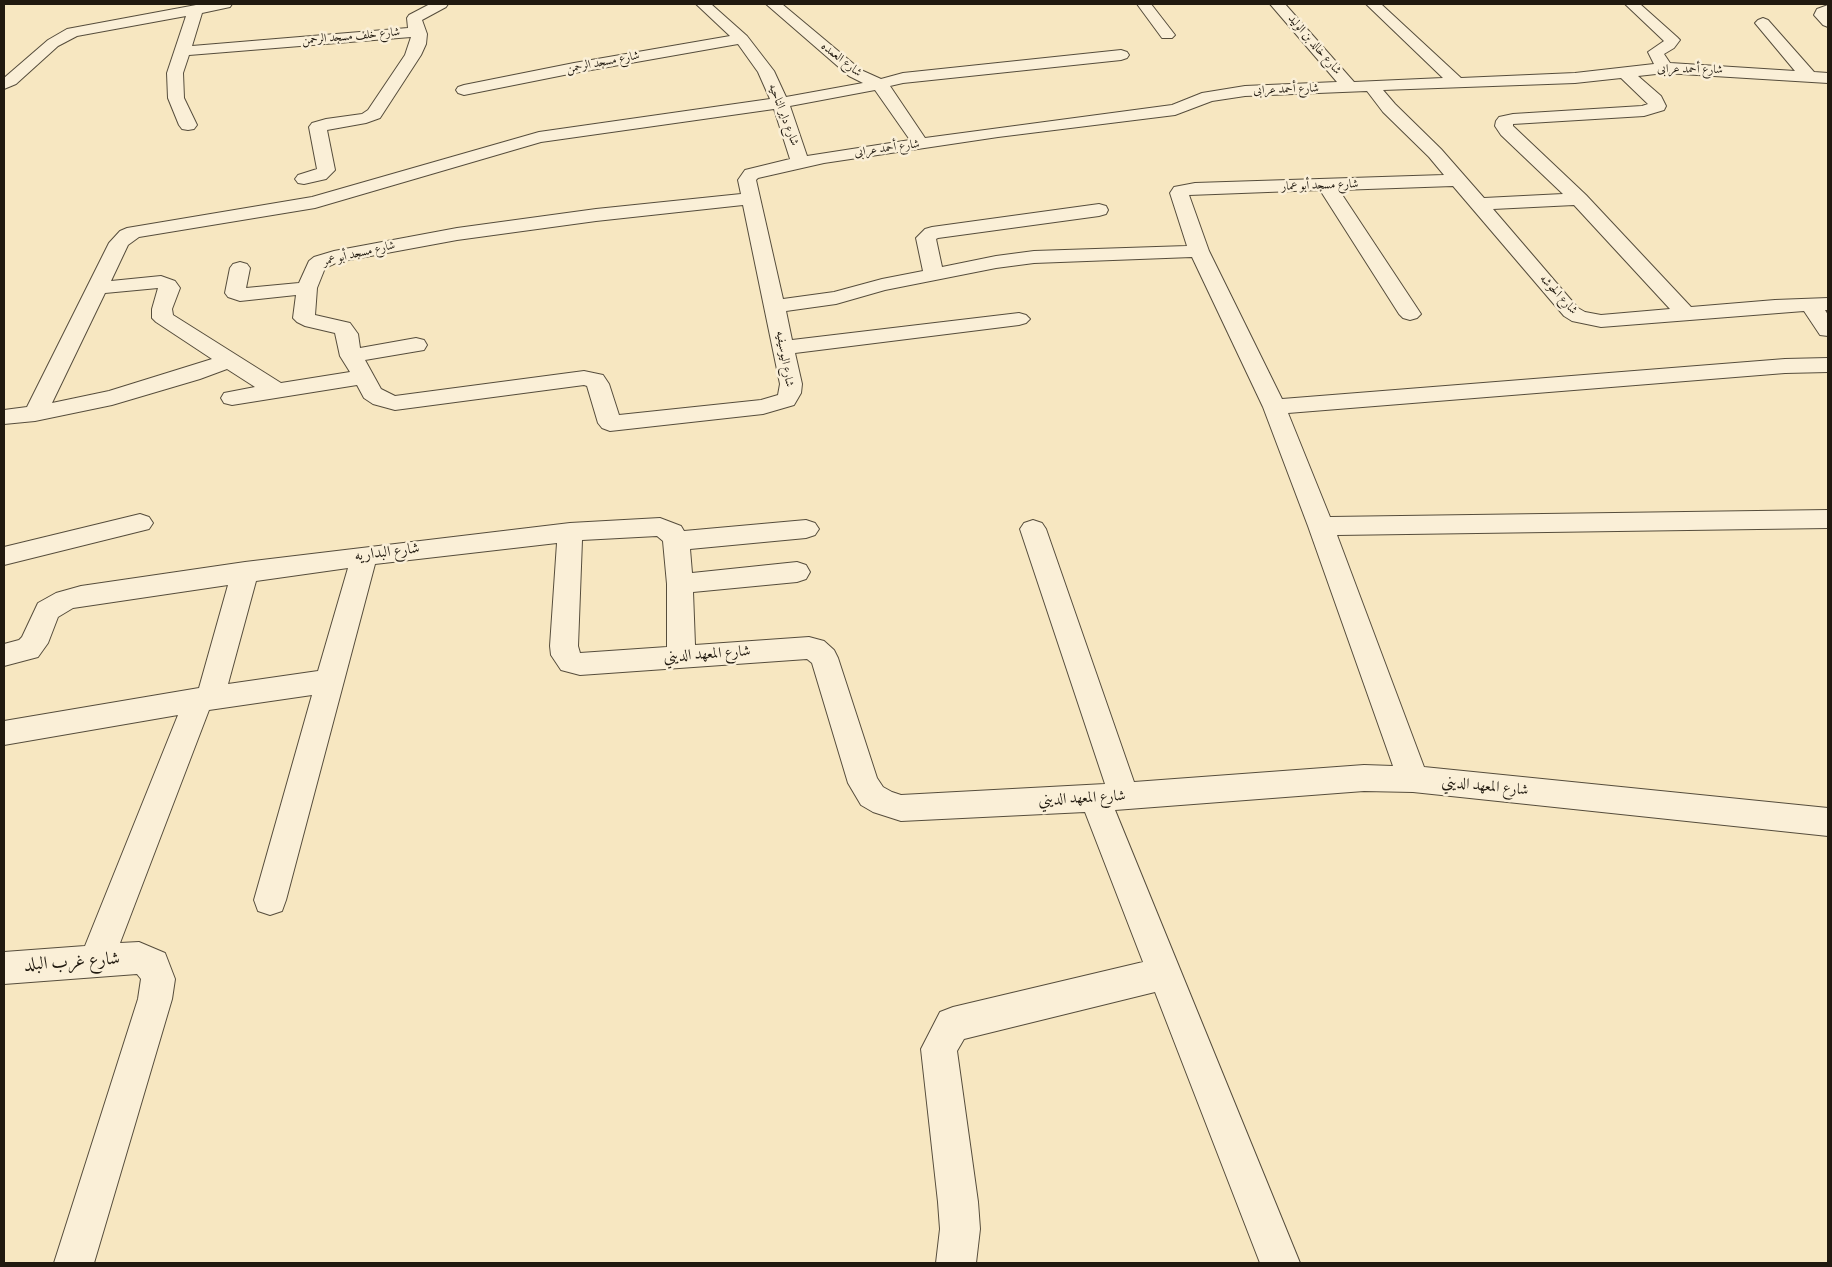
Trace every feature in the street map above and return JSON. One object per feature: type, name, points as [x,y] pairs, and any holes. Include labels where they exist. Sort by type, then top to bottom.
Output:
[{"type":"street","points":[[4,84],[10,81],[53,43],[72,32],[225,4]]},
{"type":"street","points":[[418,32],[414,18],[441,4]]},
{"type":"street","name":"شارع داير الناحيه","points":[[703,4],[742,39],[766,71],[780,102],[800,162]]},
{"type":"street","name":"شارع العمده","points":[[773,4],[855,73],[884,89],[921,144]]},
{"type":"street","points":[[1144,4],[1167,35]]},
{"type":"street","name":"شارع خالد بن الوليد","points":[[1277,4],[1350,87]]},
{"type":"street","points":[[1373,4],[1456,82]]},
{"type":"street","points":[[1632,4],[1672,40],[1669,45],[1656,52],[1657,57],[1665,68]]},
{"type":"street","points":[[188,124],[176,98],[174,86],[175,73],[196,8]]},
{"type":"street","points":[[1828,9],[1822,12],[1821,15],[1828,22]]},
{"type":"street","points":[[1763,23],[1809,77]]},
{"type":"street","name":"شارع خلف مسجد الرحمن","points":[[182,51],[418,32],[420,38],[413,55],[374,114],[366,118],[318,127],[326,170],[320,175],[304,179]]},
{"type":"street","name":"شارع مسجد الرحمن","points":[[464,90],[583,66],[742,39]]},
{"type":"street","points":[[4,438],[96,288],[119,243],[127,235],[134,232],[316,202],[394,171],[539,137],[780,102],[903,78],[1121,55]]},
{"type":"street","name":"شارع أحمد عرابى","points":[[751,174],[800,162],[1175,110],[1208,97],[1226,93],[1575,78],[1665,68],[1828,78]]},
{"type":"street","points":[[1625,73],[1655,100],[1658,106],[1644,111],[1513,119],[1505,121],[1504,126],[1579,199],[1686,314]]},
{"type":"street","name":"شارع الحوشه","points":[[1371,86],[1389,108],[1435,153],[1571,312],[1579,317],[1601,321],[1819,304]]},
{"type":"street","name":"شارع اليوسيفيه","points":[[610,423],[763,407],[786,400],[791,384],[747,180],[751,174]]},
{"type":"street","name":"شارع مسجد أبو عمار","points":[[1199,251],[1179,197],[1181,191],[1458,180]]},
{"type":"street","points":[[1327,186],[1410,314]]},
{"type":"street","name":"شارع مسجد أبو عمر","points":[[610,423],[598,384],[595,380],[589,378],[395,403],[381,399],[372,393],[351,356],[347,334],[342,328],[312,322],[304,318],[308,288],[316,266],[321,261],[334,257],[457,234],[751,198]]},
{"type":"street","points":[[1478,204],[1579,199]]},
{"type":"street","points":[[934,276],[926,238],[932,234],[1099,210]]},
{"type":"street","points":[[774,306],[836,298],[882,285],[934,276],[988,263],[1034,257],[1199,251],[1274,408],[1321,526],[1413,779]]},
{"type":"street","points":[[240,268],[235,293],[240,295],[308,288]]},
{"type":"street","points":[[96,288],[161,282],[168,284],[170,288],[162,309],[163,318],[277,391]]},
{"type":"street","points":[[1819,304],[1828,330]]},
{"type":"street","points":[[783,348],[1019,320]]},
{"type":"street","points":[[351,356],[416,345]]},
{"type":"street","points":[[17,416],[120,396],[229,360]]},
{"type":"street","points":[[1274,408],[1785,366],[1828,365]]},
{"type":"street","points":[[232,398],[364,377]]},
{"type":"street","points":[[1321,526],[1828,519]]},
{"type":"street","points":[[4,556],[140,523]]},
{"type":"street","name":"شارع البداريه","points":[[4,655],[28,649],[34,643],[48,610],[65,600],[81,596],[364,556],[570,532],[660,527],[672,532],[676,541]]},
{"type":"street","points":[[681,657],[680,584],[676,541],[806,529]]},
{"type":"street","points":[[1032,529],[1109,797],[1165,973],[1280,1263]]},
{"type":"street","name":"شارع المعهد الديني","points":[[570,532],[564,646],[565,655],[571,662],[580,664],[809,648],[824,658],[863,783],[872,796],[884,803],[901,808],[1109,797],[1364,778],[1413,779],[1828,822]]},
{"type":"street","points":[[270,900],[364,556]]},
{"type":"street","points":[[96,962],[204,699],[245,572]]},
{"type":"street","points":[[680,584],[796,572]]},
{"type":"street","points":[[4,733],[204,699],[329,681]]},
{"type":"street","name":"شارع غرب البلد","points":[[4,968],[139,958],[153,965],[158,979],[155,999],[74,1263]]},
{"type":"street","points":[[956,1263],[960,1228],[958,1202],[938,1049],[953,1024],[1165,973]]}]
